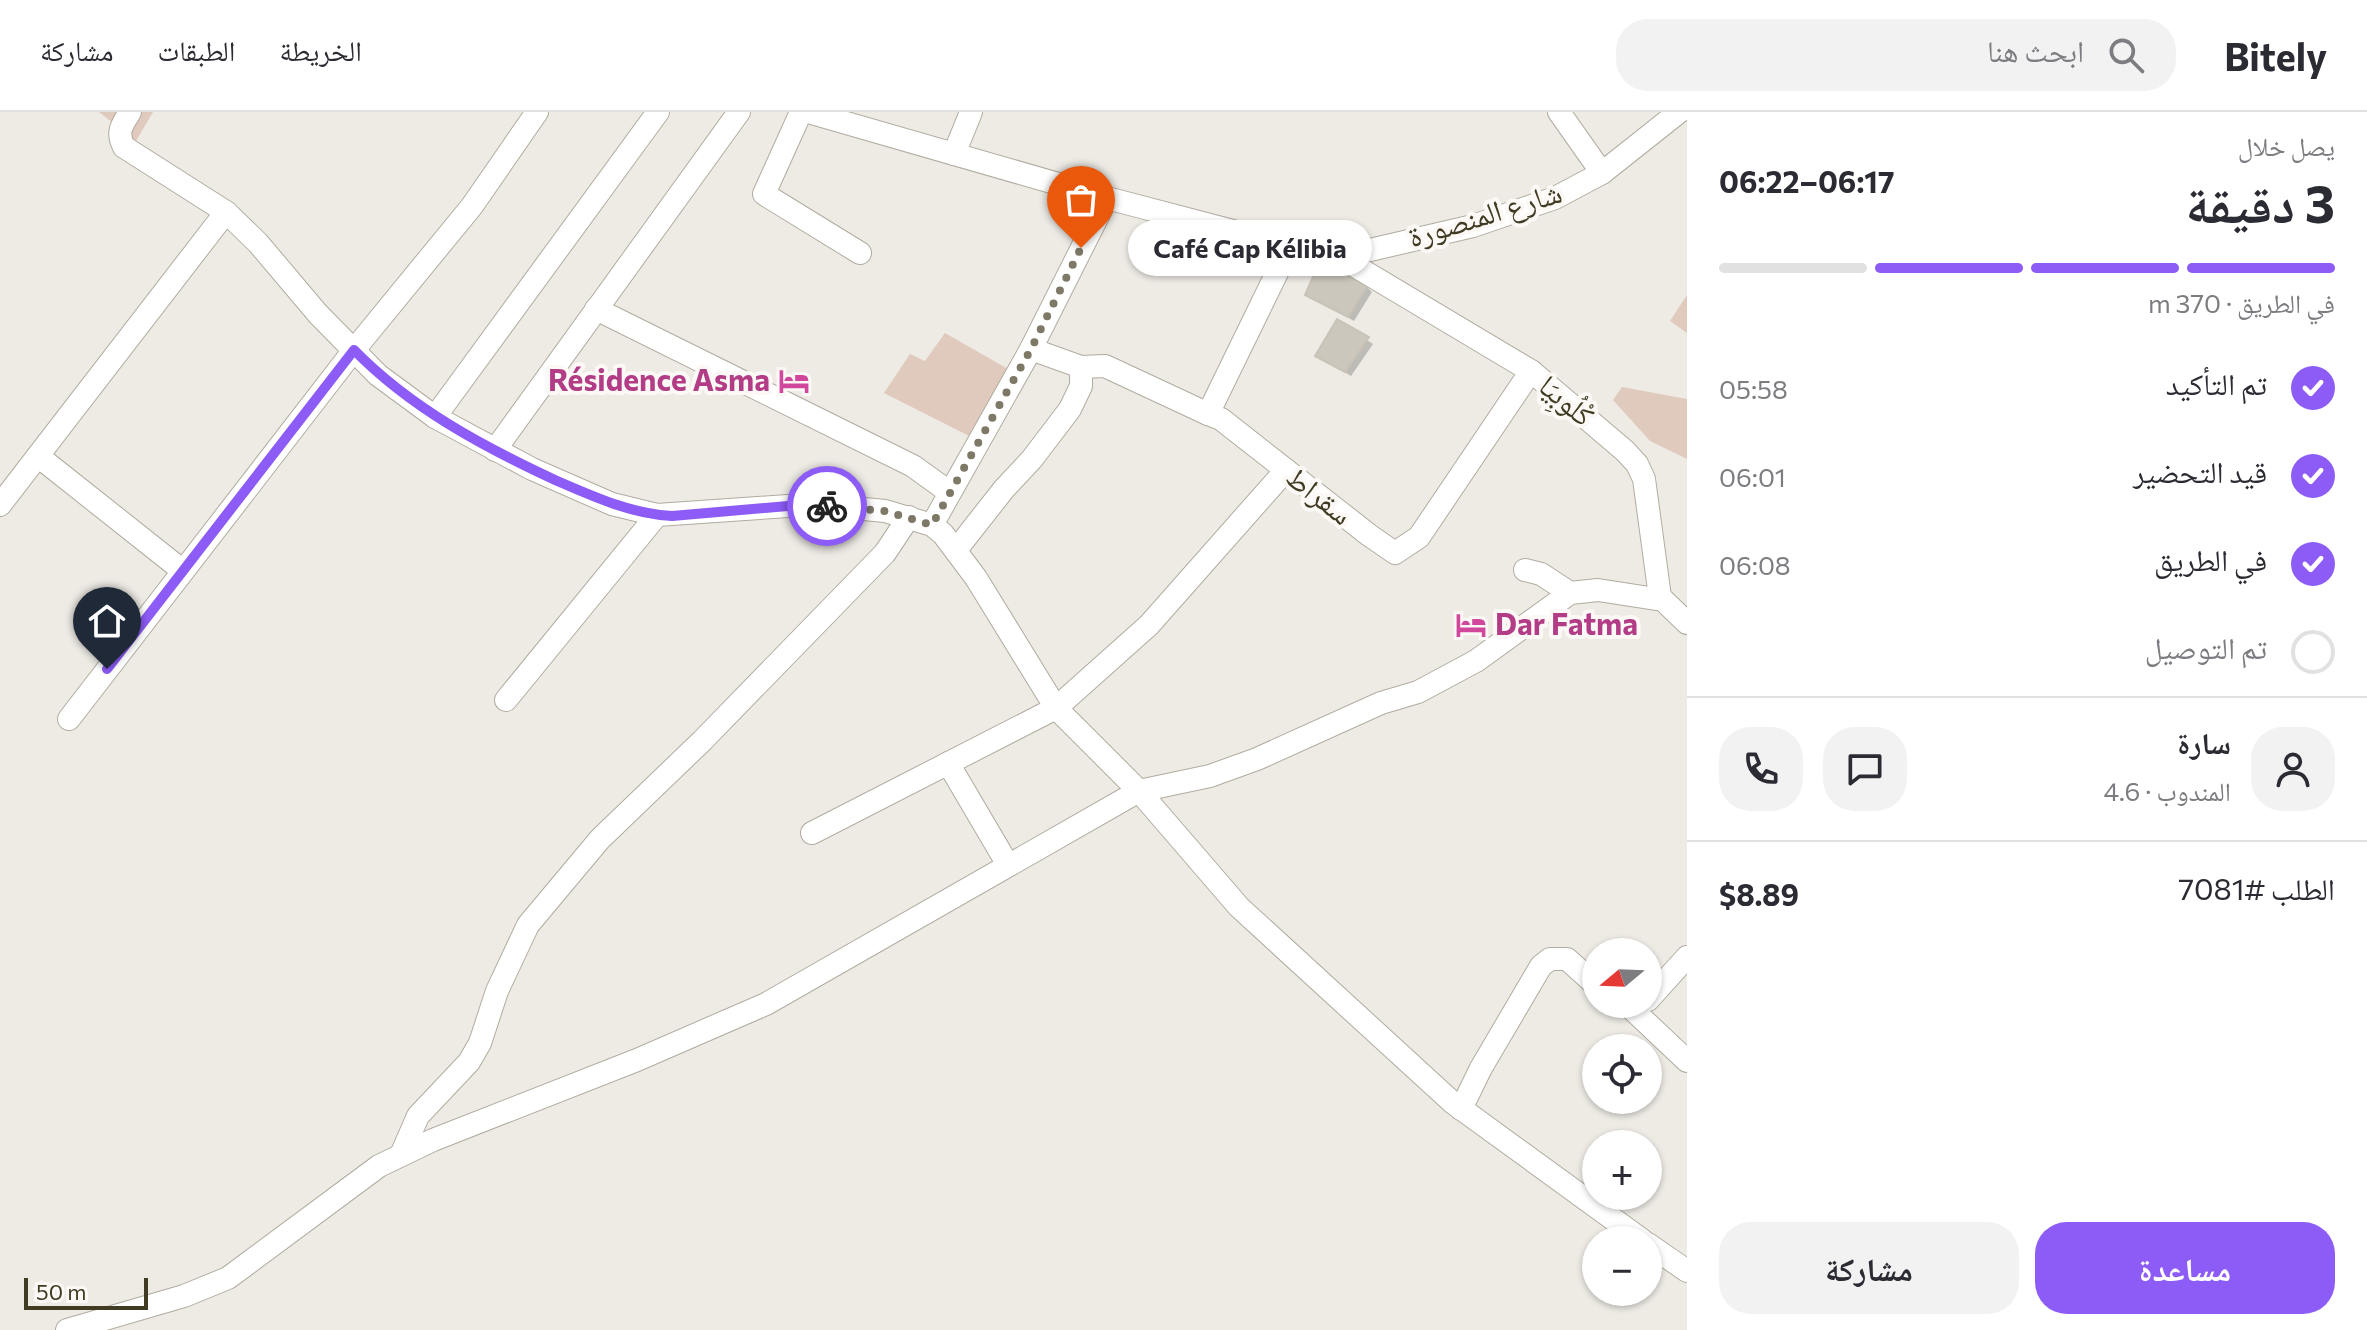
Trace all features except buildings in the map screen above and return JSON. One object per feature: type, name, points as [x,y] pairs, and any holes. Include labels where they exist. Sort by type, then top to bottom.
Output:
[{"type":"street","points":[[130,112],[119,130],[119,139],[124,147],[226,212],[378,375],[435,417],[495,450],[612,504],[657,515],[833,506],[885,511],[932,525],[956,550],[1056,708],[1139,791],[1239,907],[1461,1109],[1623,1226]]},
{"type":"street","points":[[69,719],[354,350],[472,206],[537,112]]},
{"type":"street","points":[[435,417],[658,112]]},
{"type":"street","points":[[495,450],[739,112]]},
{"type":"street","points":[[801,112],[764,194],[860,253]]},
{"type":"street","name":"شارع المنصورة","points":[[808,112],[1107,198],[1340,257],[1473,226],[1555,198],[1602,173],[1679,112]]},
{"type":"street","points":[[954,154],[971,112]]},
{"type":"street","points":[[1559,112],[1602,173]]},
{"type":"street","points":[[932,525],[1031,349],[1107,198]]},
{"type":"street","points":[[0,505],[226,212]]},
{"type":"street","points":[[1208,414],[1290,246]]},
{"type":"street","name":"كْلُوبِيَا","points":[[1340,257],[1531,371],[1625,451],[1637,464],[1646,489],[1660,597]]},
{"type":"street","points":[[596,309],[913,466],[949,492]]},
{"type":"street","name":"سقراط","points":[[1031,349],[1081,367],[1105,366],[1221,419],[1395,553],[1419,537],[1531,371]]},
{"type":"street","points":[[956,550],[1070,409],[1081,386],[1081,367]]},
{"type":"street","points":[[38,456],[183,571]]},
{"type":"street","points":[[812,833],[1056,708],[1149,625],[1286,470]]},
{"type":"street","points":[[506,700],[657,515]]},
{"type":"street","points":[[401,1155],[418,1116],[469,1062],[480,1043],[497,991],[528,925],[600,839],[702,741],[885,553],[909,517]]},
{"type":"street","points":[[1525,570],[1541,574],[1570,593]]},
{"type":"street","points":[[67,1330],[196,1292],[228,1278],[379,1166],[473,1123],[637,1060],[766,1004],[1139,791],[1210,776],[1257,759],[1381,703],[1418,692],[1476,661],[1570,593],[1598,590],[1656,599],[1660,597],[1687,623]]},
{"type":"street","points":[[948,763],[1008,865]]},
{"type":"street","points":[[1662,980],[1687,957]]},
{"type":"street","points":[[1461,1109],[1481,1068],[1541,966],[1550,959],[1567,959],[1582,972]]},
{"type":"street","points":[[1649,1018],[1687,1061]]},
{"type":"street","points":[[1662,1254],[1687,1271]]},
{"type":"shaded area","points":[[99,112],[153,112],[136,141]]},
{"type":"shaded area","points":[[1687,295],[1687,333],[1670,321]]},
{"type":"shaded area","points":[[945,333],[1015,373],[981,442],[884,393],[910,354],[925,361]]},
{"type":"shaded area","points":[[1622,387],[1687,399],[1687,459],[1650,441],[1613,400]]},
{"type":"way so far","points":[[827,506],[885,511],[932,525],[1031,349],[1081,248]]},
{"type":"place","name":"Café Cap Kélibia","points":[[1081,248]]},
{"type":"place","name":"Résidence Asma","points":[[794,381]]},
{"type":"place","name":"Dar Fatma","points":[[1471,625]]},
{"type":"route","points":[[107,669],[354,350],[378,375],[435,417],[532,469],[612,504],[672,516],[788,506],[827,506]]}]
